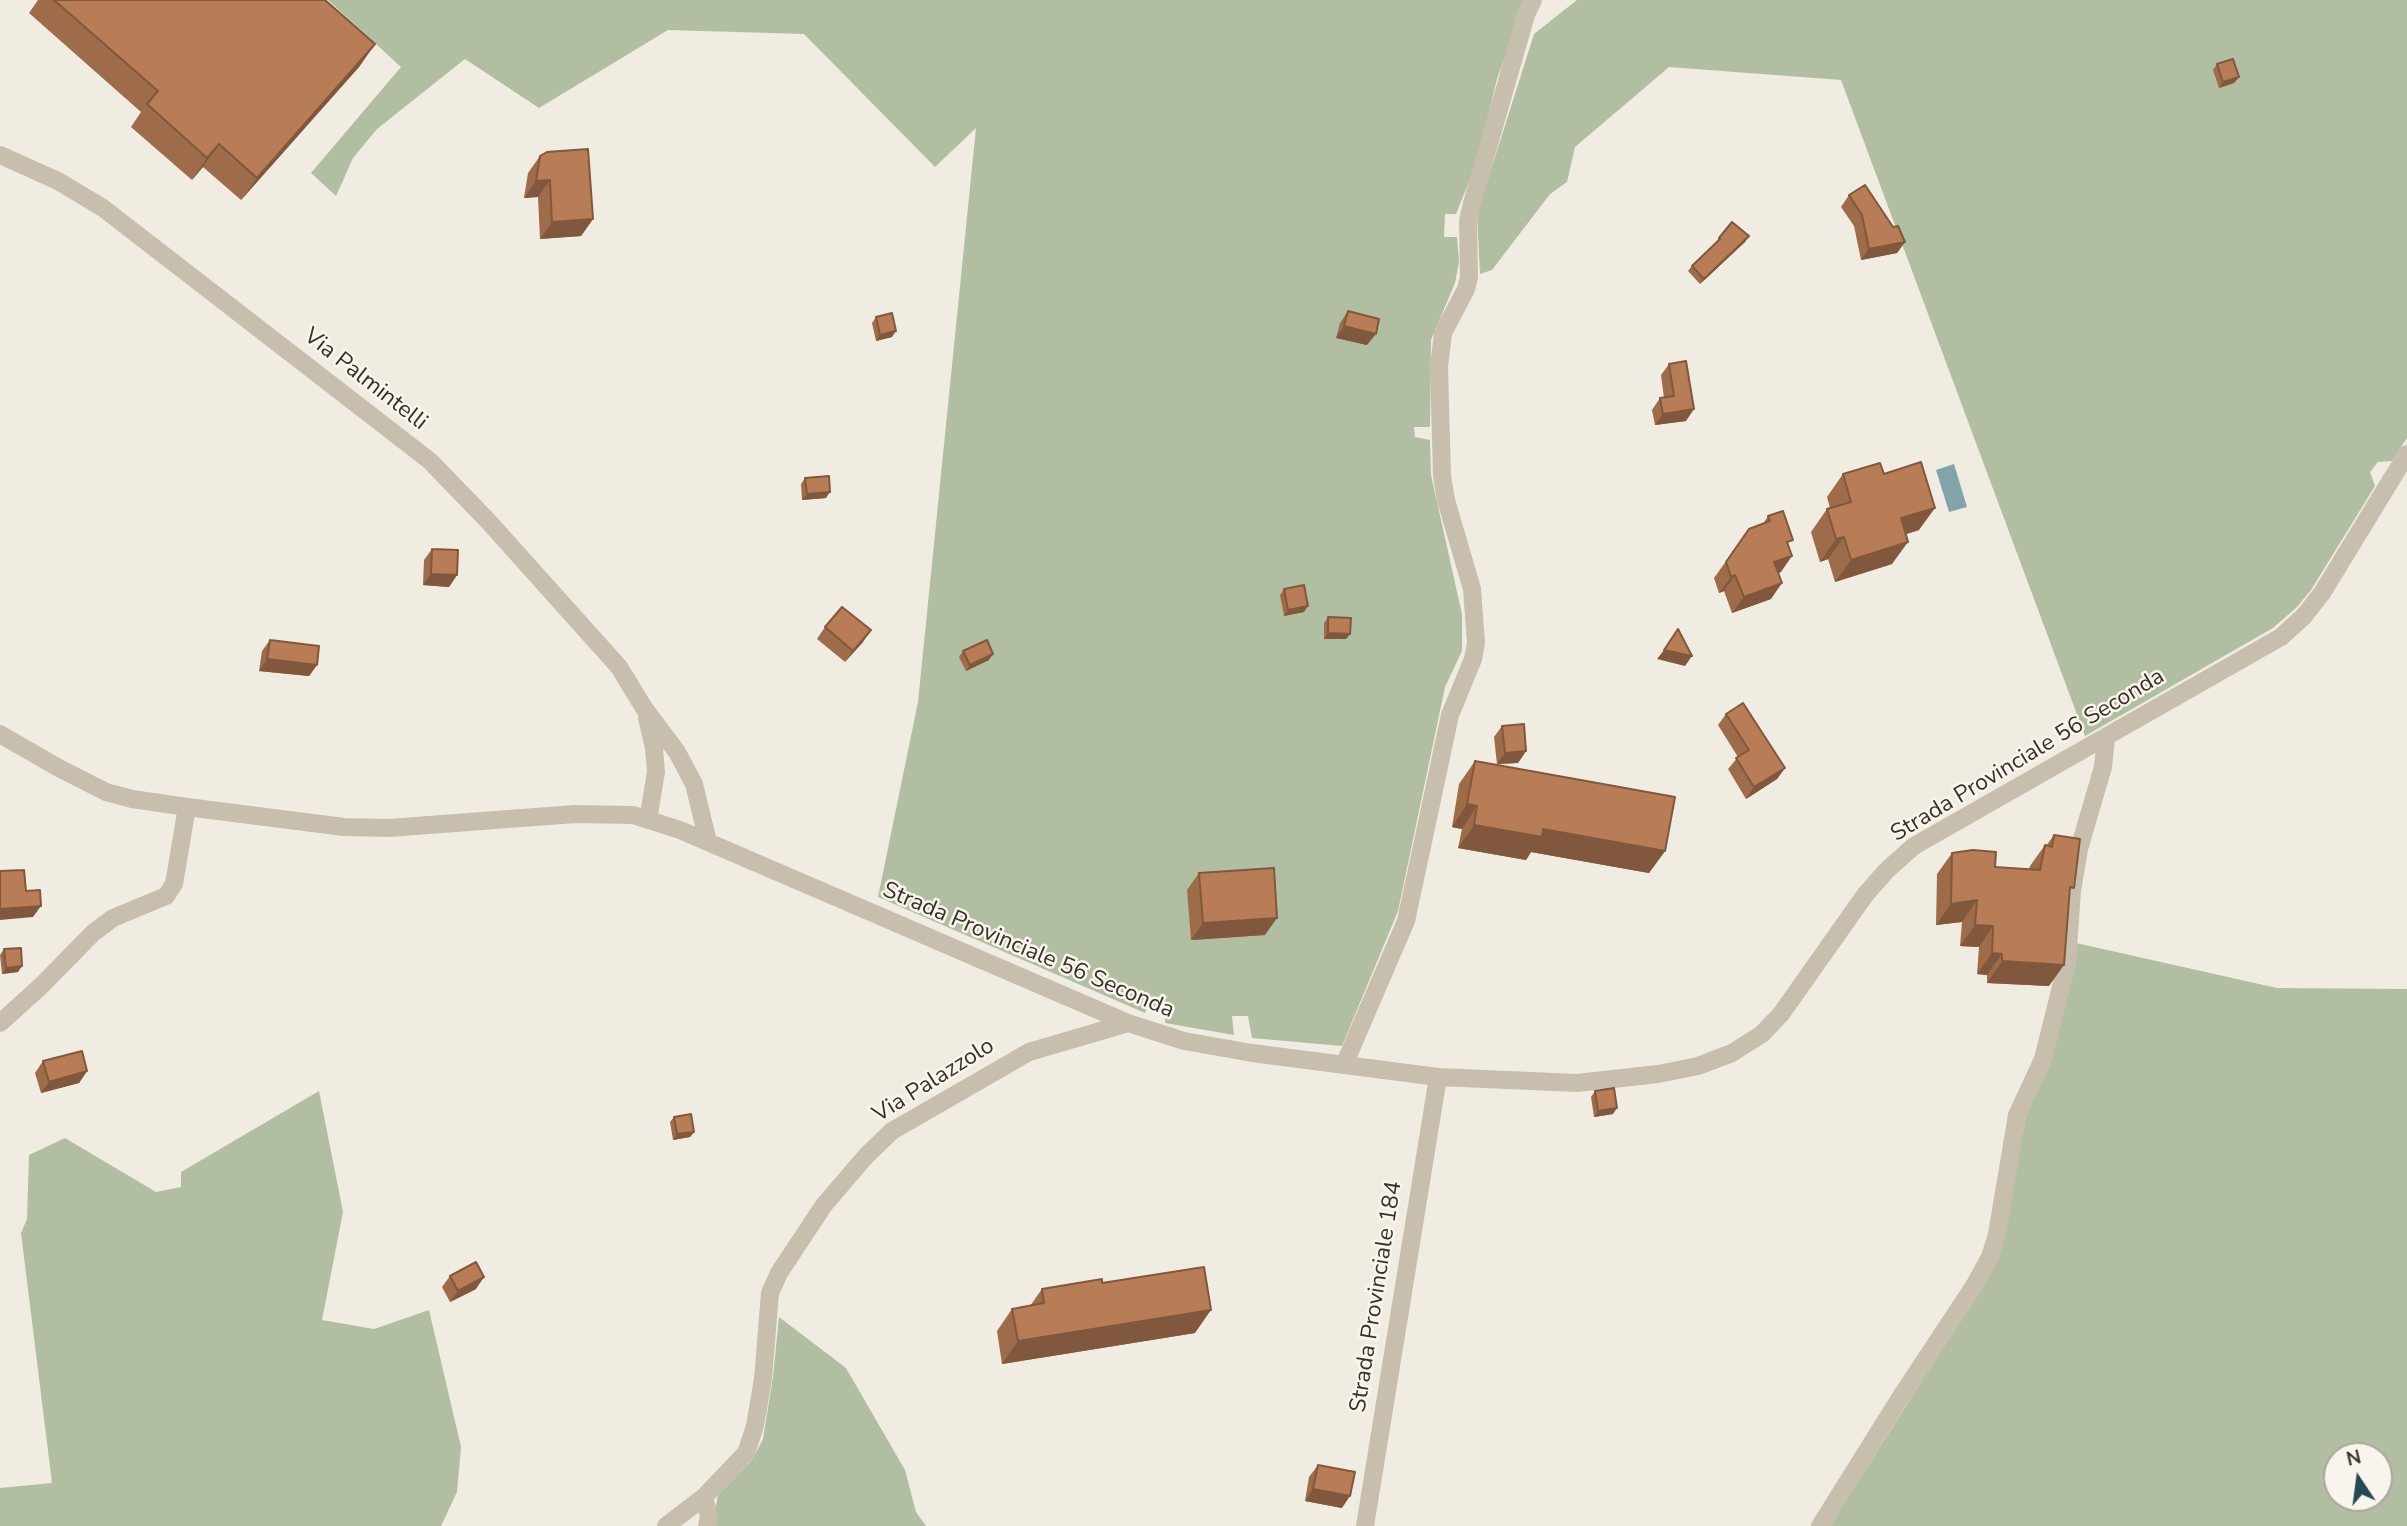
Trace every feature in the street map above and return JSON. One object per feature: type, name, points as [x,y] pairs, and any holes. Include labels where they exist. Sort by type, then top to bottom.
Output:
[{"type":"street","points":[[1343,1065],[1406,920],[1450,715],[1473,659],[1476,643],[1472,589],[1446,500],[1442,475],[1440,367],[1443,333],[1466,289],[1469,277],[1469,214],[1526,15],[1533,0]]},
{"type":"street","name":"Via Palmintelli","points":[[0,155],[58,181],[103,208],[430,461],[489,522],[610,657],[677,752],[694,784],[708,842]]},
{"type":"street","name":"Strada Provinciale 56 Seconda","points":[[0,734],[106,792],[132,799],[187,807],[344,827],[389,828],[575,814],[633,815],[680,830],[1128,1023],[1184,1041],[1438,1077],[1577,1083],[1672,1072],[1698,1066],[1731,1052],[1762,1034],[1781,1014],[1865,895],[1914,846],[2281,637],[2304,616],[2322,593],[2407,454]]},
{"type":"street","points":[[644,708],[654,748],[656,772],[648,820]]},
{"type":"street","points":[[1820,1526],[1990,1257],[1997,1234],[2017,1115],[2043,1059],[2067,963],[2079,849],[2103,767],[2106,738]]},
{"type":"street","points":[[0,1023],[93,933],[113,918],[166,896],[174,884],[187,807]]},
{"type":"street","name":"Via Palazzolo","points":[[666,1526],[704,1497],[746,1453],[755,1426],[771,1293],[779,1273],[824,1205],[866,1156],[892,1131],[1029,1052],[1128,1023]]},
{"type":"street","name":"Strada Provinciale 184","points":[[1365,1526],[1438,1077]]},
{"type":"street","points":[[704,1497],[709,1516],[707,1526]]},
{"type":"green space","points":[[328,0],[1526,0],[1497,79],[1477,162],[1456,214],[1445,214],[1444,237],[1457,237],[1459,262],[1455,283],[1431,340],[1430,427],[1414,427],[1415,437],[1430,440],[1431,475],[1462,614],[1462,651],[1445,687],[1398,911],[1342,1046],[1252,1038],[1248,1016],[1232,1016],[1234,1035],[1165,1023],[1166,1011],[1148,1006],[1145,1013],[878,897],[918,702],[976,128],[935,167],[804,34],[668,30],[539,108],[465,59],[377,129],[353,158],[336,196],[311,173],[401,67]]},
{"type":"green space","points":[[1577,0],[2407,0],[2407,438],[2392,461],[2378,462],[2370,472],[2375,486],[2311,590],[2297,607],[2273,628],[2085,736],[1841,80],[1669,67],[1575,147],[1567,182],[1550,194],[1492,270],[1480,274],[1477,214],[1534,34]]},
{"type":"green space","points":[[2076,943],[2277,988],[2407,989],[2407,1526],[1830,1526],[1997,1262],[2027,1111]]},
{"type":"green space","points":[[319,1091],[343,1212],[322,1320],[374,1329],[429,1310],[461,1447],[457,1492],[441,1526],[0,1526],[0,1488],[52,1483],[21,1233],[27,1219],[29,1155],[65,1138],[156,1192],[181,1187],[181,1172]]},
{"type":"green space","points":[[779,1317],[846,1368],[905,1470],[916,1512],[926,1526],[712,1526],[718,1495],[752,1460],[763,1439]]},
{"type":"water","points":[[1954,464],[1967,507],[1949,512],[1936,470]]},
{"type":"building","points":[[54,0],[325,0],[375,44],[257,178],[219,144],[207,158],[147,104],[158,91]]},
{"type":"building","points":[[2233,59],[2239,77],[2223,82],[2217,64]]},
{"type":"building","points":[[588,149],[593,219],[552,222],[550,180],[536,181],[540,156],[547,152]]},
{"type":"building","points":[[1865,185],[1893,227],[1898,226],[1905,242],[1869,249],[1862,215],[1849,195]]},
{"type":"building","points":[[1732,222],[1749,236],[1704,279],[1692,266],[1720,239]]},
{"type":"building","points":[[1348,311],[1379,319],[1376,334],[1344,326]]},
{"type":"building","points":[[892,313],[896,331],[880,335],[876,317]]},
{"type":"building","points":[[1686,361],[1694,409],[1663,414],[1660,398],[1674,396],[1669,364]]},
{"type":"building","points":[[1921,462],[1935,508],[1901,518],[1908,542],[1851,560],[1844,537],[1836,539],[1827,509],[1851,502],[1843,474],[1880,463],[1884,474]]},
{"type":"building","points":[[829,476],[830,492],[807,494],[805,478]]},
{"type":"building","points":[[1783,511],[1793,540],[1787,542],[1792,556],[1774,562],[1782,583],[1744,597],[1735,575],[1731,577],[1726,562],[1749,529],[1770,521],[1768,516]]},
{"type":"building","points":[[432,549],[458,550],[457,575],[431,574]]},
{"type":"building","points":[[1304,585],[1308,606],[1288,610],[1284,589]]},
{"type":"building","points":[[842,607],[871,630],[853,651],[825,627]]},
{"type":"building","points":[[1328,617],[1351,618],[1350,634],[1328,633]]},
{"type":"building","points":[[1678,629],[1692,656],[1664,650]]},
{"type":"building","points":[[270,640],[319,646],[317,665],[267,659]]},
{"type":"building","points":[[987,640],[993,654],[970,665],[963,651]]},
{"type":"building","points":[[1743,703],[1785,768],[1754,787],[1736,758],[1749,750],[1726,714]]},
{"type":"building","points":[[1524,724],[1526,751],[1505,753],[1502,726]]},
{"type":"building","points":[[1475,761],[1675,797],[1665,851],[1543,829],[1542,837],[1474,825],[1477,806],[1467,804]]},
{"type":"building","points":[[2054,835],[2080,839],[2074,888],[2070,887],[2064,965],[2002,961],[2002,954],[1992,953],[1993,926],[1975,925],[1977,900],[1951,904],[1952,853],[1973,850],[1996,852],[1995,867],[2040,870],[2045,845],[2052,847]]},
{"type":"building","points":[[1274,868],[1277,918],[1203,923],[1199,873]]},
{"type":"building","points":[[24,870],[26,891],[40,890],[41,906],[0,909],[0,871]]},
{"type":"building","points":[[21,948],[22,966],[6,968],[4,949]]},
{"type":"building","points":[[82,1051],[87,1071],[49,1082],[43,1061]]},
{"type":"building","points":[[1614,1088],[1617,1108],[1598,1111],[1595,1091]]},
{"type":"building","points":[[691,1114],[694,1132],[677,1134],[674,1117]]},
{"type":"building","points":[[476,1262],[484,1277],[458,1291],[450,1276]]},
{"type":"building","points":[[1204,1267],[1211,1310],[1018,1341],[1012,1309],[1044,1303],[1042,1289],[1102,1279],[1102,1283]]},
{"type":"building","points":[[1318,1465],[1355,1472],[1350,1496],[1313,1489]]}]
